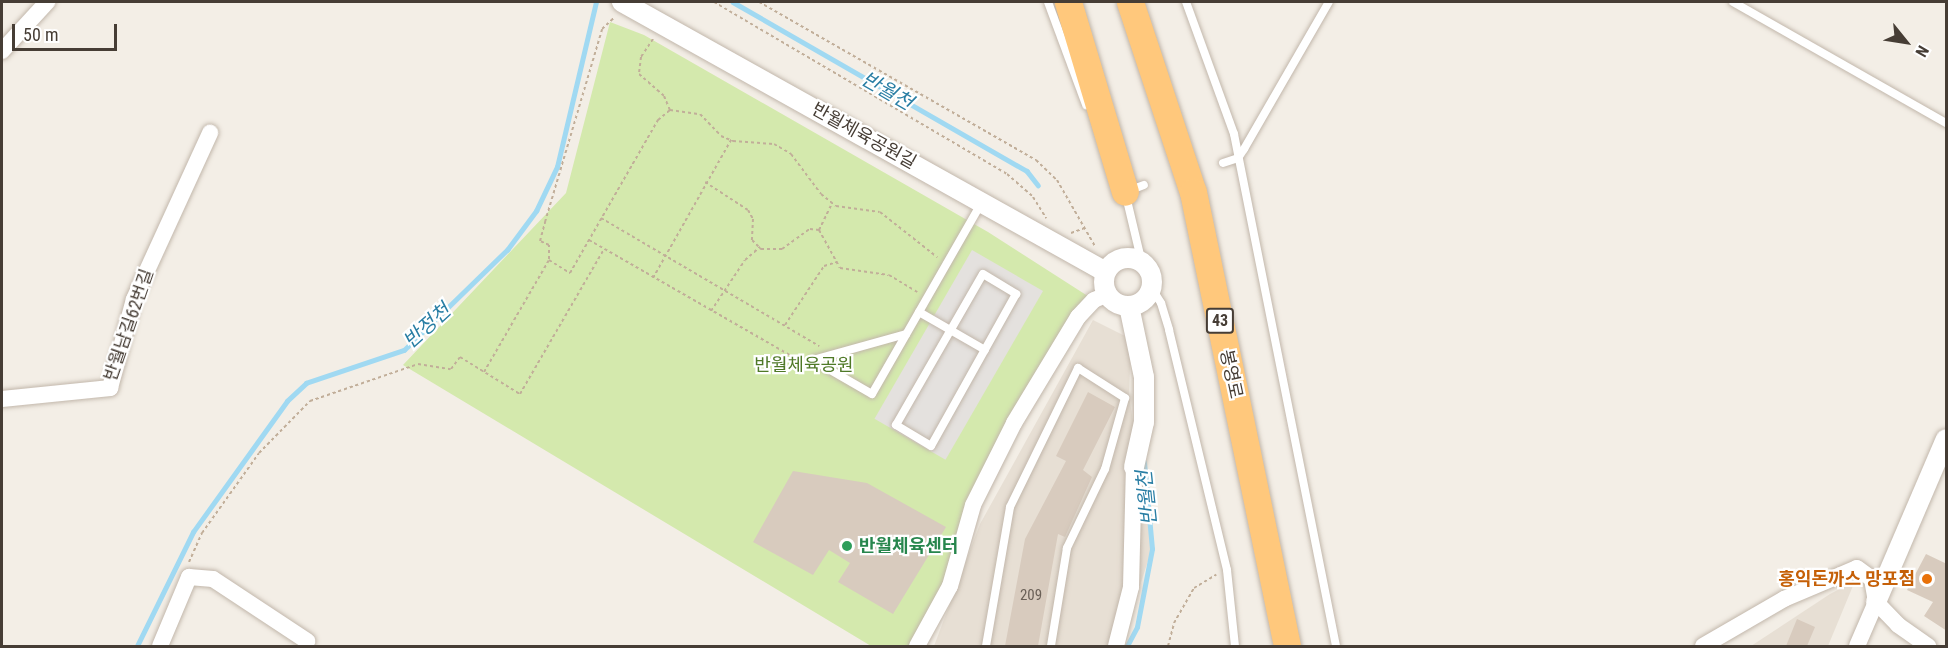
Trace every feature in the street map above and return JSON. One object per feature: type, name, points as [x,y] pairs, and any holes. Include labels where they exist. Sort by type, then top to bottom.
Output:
[{"type":"highway","points":[[1068,2],[1135,189]]},
{"type":"highway","name":"봉영로","points":[[1130,2],[1193,192],[1287,646]]},
{"type":"street","points":[[2,51],[47,2]]},
{"type":"street","name":"반월체육공원길","points":[[626,3],[1106,272]]},
{"type":"street","name":"반월남길62번길","points":[[2,399],[110,388],[134,299],[210,133]]},
{"type":"street","points":[[1122,259],[1142,263],[1149,271],[1151,287],[1141,302],[1129,306],[1117,303],[1108,294],[1106,272],[1122,259]]},
{"type":"street","points":[[917,646],[950,586],[973,505],[1014,423],[1078,317],[1094,300],[1108,294]]},
{"type":"street","points":[[1116,646],[1131,587],[1134,467],[1144,422],[1144,377],[1129,306]]},
{"type":"street","points":[[1857,646],[1947,439]]},
{"type":"street","points":[[1703,646],[1784,599],[1857,568],[1872,579],[1876,602],[1898,625],[1928,646]]},
{"type":"street","points":[[160,646],[189,578],[213,579],[305,644]]},
{"type":"lane","points":[[1048,2],[1072,74],[1135,189],[1142,263]]},
{"type":"lane","points":[[1186,2],[1238,158],[1336,646]]},
{"type":"lane","points":[[1223,163],[1238,158],[1329,2]]},
{"type":"lane","points":[[1733,2],[1947,123]]},
{"type":"lane","points":[[813,360],[872,394],[982,202]]},
{"type":"lane","points":[[983,274],[1016,294],[986,350],[931,446],[896,425],[983,274]]},
{"type":"lane","points":[[1151,287],[1161,303],[1169,330],[1227,570],[1235,646]]},
{"type":"lane","points":[[919,312],[986,350]]},
{"type":"lane","points":[[813,360],[906,334]]},
{"type":"lane","points":[[986,646],[1010,507],[1078,368],[1125,398],[1105,470],[1067,548],[1051,646]]},
{"type":"path","points":[[714,2],[1007,174],[1033,197],[1048,221]]},
{"type":"path","points":[[759,2],[1036,160],[1057,180],[1098,251]]},
{"type":"path","points":[[484,372],[549,260],[549,245],[540,241],[602,29],[626,3]]},
{"type":"path","points":[[663,24],[641,57],[639,74],[664,96],[670,110]]},
{"type":"path","points":[[549,260],[570,273],[658,120],[670,110],[700,114],[731,140],[774,144],[791,154],[832,203],[880,212],[947,264]]},
{"type":"path","points":[[653,278],[731,140]]},
{"type":"path","points":[[705,183],[748,210],[753,219],[752,240],[759,247],[774,252],[810,229],[819,230]]},
{"type":"path","points":[[819,230],[832,203]]},
{"type":"path","points":[[602,218],[834,354]]},
{"type":"path","points":[[1061,230],[1070,234],[1085,228]]},
{"type":"path","points":[[819,230],[840,268],[854,273],[870,270],[889,275],[928,297]]},
{"type":"path","points":[[589,240],[798,362],[813,360]]},
{"type":"path","points":[[711,312],[723,290],[759,247]]},
{"type":"path","points":[[189,578],[184,573],[202,533],[231,490],[282,425],[310,402],[418,364],[451,369],[460,357],[520,394],[604,249]]},
{"type":"path","points":[[785,326],[824,266],[837,262]]},
{"type":"path","points":[[1168,646],[1174,623],[1194,588],[1227,570]]},
{"type":"shaded area","points":[[972,250],[1043,291],[946,460],[874,419]]},
{"type":"shaded area","points":[[1093,320],[1131,339],[1129,395],[1152,549],[1120,646],[934,646],[980,524]]},
{"type":"shaded area","points":[[1855,581],[1828,646],[1751,646],[1830,594]]},
{"type":"green space","name":"반월체육공원","points":[[610,22],[644,35],[988,232],[1094,300],[1014,423],[917,646],[871,646],[403,365],[566,193]]},
{"type":"building","points":[[1088,392],[1115,407],[1083,470],[1092,477],[1065,537],[1058,534],[1038,646],[1005,646],[1025,539],[1066,461],[1056,456]]},
{"type":"building","name":"반월체육센터","points":[[793,471],[867,483],[946,527],[893,614],[838,582],[850,563],[829,550],[813,575],[753,542]]},
{"type":"building","points":[[1926,554],[1947,564],[1947,631],[1924,616],[1933,602],[1907,590]]},
{"type":"building","points":[[1797,619],[1815,627],[1807,646],[1786,646]]},
{"type":"waterway","name":"반정천","points":[[137,646],[193,532],[287,401],[306,383],[404,350],[507,250],[536,211],[557,167],[596,2]]},
{"type":"waterway","name":"반월천","points":[[733,2],[1027,171],[1038,185]]},
{"type":"waterway","name":"반월천","points":[[1127,646],[1137,627],[1152,549],[1144,462]]},
{"type":"place","name":"반월체육센터","points":[[847,546]]},
{"type":"place","name":"홍익돈까스 망포점","points":[[1927,579]]}]
